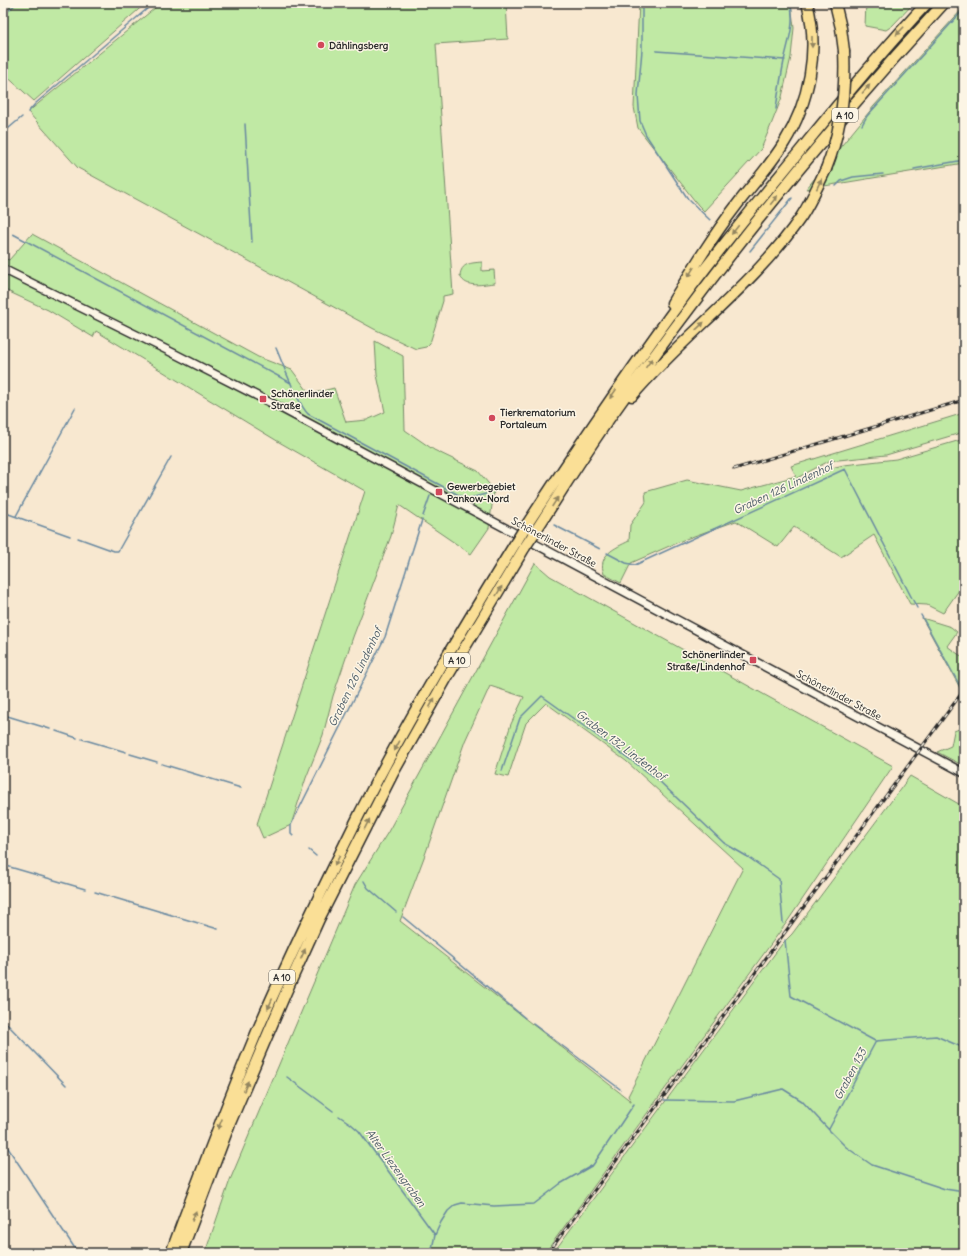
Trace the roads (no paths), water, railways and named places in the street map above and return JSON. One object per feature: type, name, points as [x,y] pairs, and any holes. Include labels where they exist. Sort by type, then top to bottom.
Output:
[{"type":"highway","points":[[644,351],[661,320],[715,234],[783,145],[798,118],[806,94],[811,67],[811,24],[807,3]]},
{"type":"highway","points":[[610,417],[623,406],[772,253],[801,217],[812,198],[833,152],[841,119],[844,85],[844,51],[841,28],[835,3]]},
{"type":"highway","name":"A 10","points":[[181,1253],[230,1123],[319,919],[393,773],[521,545],[524,528],[644,351],[735,230],[896,36],[928,3]]},
{"type":"highway","name":"A 10","points":[[171,1253],[220,1124],[257,1033],[295,949],[362,810],[415,711],[521,545],[533,534],[610,417],[670,335],[754,224],[856,101],[944,3]]},
{"type":"main road","name":"Schönerlinder Straße","points":[[3,269],[273,404],[964,773]]},
{"type":"waterway","points":[[3,15],[17,3]]},
{"type":"waterway","points":[[28,112],[36,103],[154,3]]},
{"type":"waterway","points":[[642,3],[642,50],[638,95],[640,121],[646,135],[688,199],[710,220]]},
{"type":"waterway","points":[[776,109],[792,25],[792,10],[790,3]]},
{"type":"waterway","points":[[862,125],[867,116],[964,9]]},
{"type":"waterway","points":[[656,51],[785,60]]},
{"type":"waterway","points":[[3,133],[22,117]]},
{"type":"waterway","points":[[245,124],[252,242]]},
{"type":"waterway","points":[[914,169],[964,160]]},
{"type":"waterway","points":[[836,186],[841,181],[853,177],[883,174]]},
{"type":"waterway","points":[[750,251],[792,198]]},
{"type":"waterway","points":[[13,234],[291,383]]},
{"type":"waterway","points":[[276,348],[295,393],[308,414],[466,499],[486,494]]},
{"type":"waterway","points":[[16,516],[75,408]]},
{"type":"waterway","points":[[78,538],[114,551],[118,551],[171,457]]},
{"type":"waterway","name":"Graben 126 Lindenhof","points":[[607,553],[626,563],[635,565],[845,469],[917,608]]},
{"type":"waterway","name":"Graben 126 Lindenhof","points":[[423,516],[430,496]]},
{"type":"waterway","points":[[3,512],[70,536]]},
{"type":"waterway","name":"Graben 126 Lindenhof","points":[[293,836],[291,834],[291,825],[385,637],[422,520]]},
{"type":"waterway","name":"Graben 126 Lindenhof","points":[[554,525],[600,549]]},
{"type":"waterway","name":"Graben 126 Lindenhof","points":[[921,615],[960,686]]},
{"type":"waterway","name":"Graben 132 Lindenhof","points":[[502,771],[520,718],[542,696],[656,778],[724,843],[748,857],[779,879],[783,923]]},
{"type":"waterway","points":[[4,715],[50,729]]},
{"type":"waterway","points":[[56,731],[77,738]]},
{"type":"waterway","points":[[82,739],[126,752]]},
{"type":"waterway","points":[[130,754],[157,762]]},
{"type":"waterway","points":[[162,764],[241,788]]},
{"type":"waterway","name":"Graben 126 Lindenhof","points":[[309,850],[316,856]]},
{"type":"waterway","points":[[3,865],[85,889]]},
{"type":"waterway","name":"Graben 126 Lindenhof","points":[[364,881],[368,888],[396,912]]},
{"type":"waterway","points":[[95,892],[218,929]]},
{"type":"waterway","points":[[403,917],[525,1018]]},
{"type":"waterway","name":"Graben 132 Lindenhof","points":[[785,940],[791,996],[875,1041]]},
{"type":"waterway","points":[[3,1024],[7,1024],[66,1085]]},
{"type":"waterway","points":[[533,1024],[620,1089]]},
{"type":"waterway","name":"Graben 133","points":[[829,1129],[876,1041],[936,1036],[964,1048]]},
{"type":"waterway","name":"Alter Liezengraben","points":[[287,1077],[333,1111]]},
{"type":"waterway","name":"Alter Liezengraben","points":[[664,1100],[734,1101],[783,1089],[802,1101],[846,1147],[872,1165],[945,1189],[964,1192]]},
{"type":"waterway","name":"Alter Liezengraben","points":[[431,1253],[435,1235],[441,1222],[448,1211],[455,1205],[462,1203],[494,1206],[534,1204],[560,1184],[593,1165],[634,1104]]},
{"type":"waterway","name":"Alter Liezengraben","points":[[339,1116],[359,1131],[435,1235]]},
{"type":"waterway","points":[[3,1143],[6,1145],[78,1253]]},
{"type":"railway","points":[[734,469],[964,400]]},
{"type":"railway","points":[[548,1253],[964,690]]},
{"type":"place","name":"Dählingsberg","points":[[321,45]]},
{"type":"place","name":"Schönerlinder Straße","points":[[263,399]]},
{"type":"place","name":"Tierkrematorium Portaleum","points":[[492,418]]},
{"type":"place","name":"Gewerbegebiet Pankow-Nord","points":[[439,492]]},
{"type":"place","name":"Schönerlinder Straße/Lindenhof","points":[[753,660]]}]
